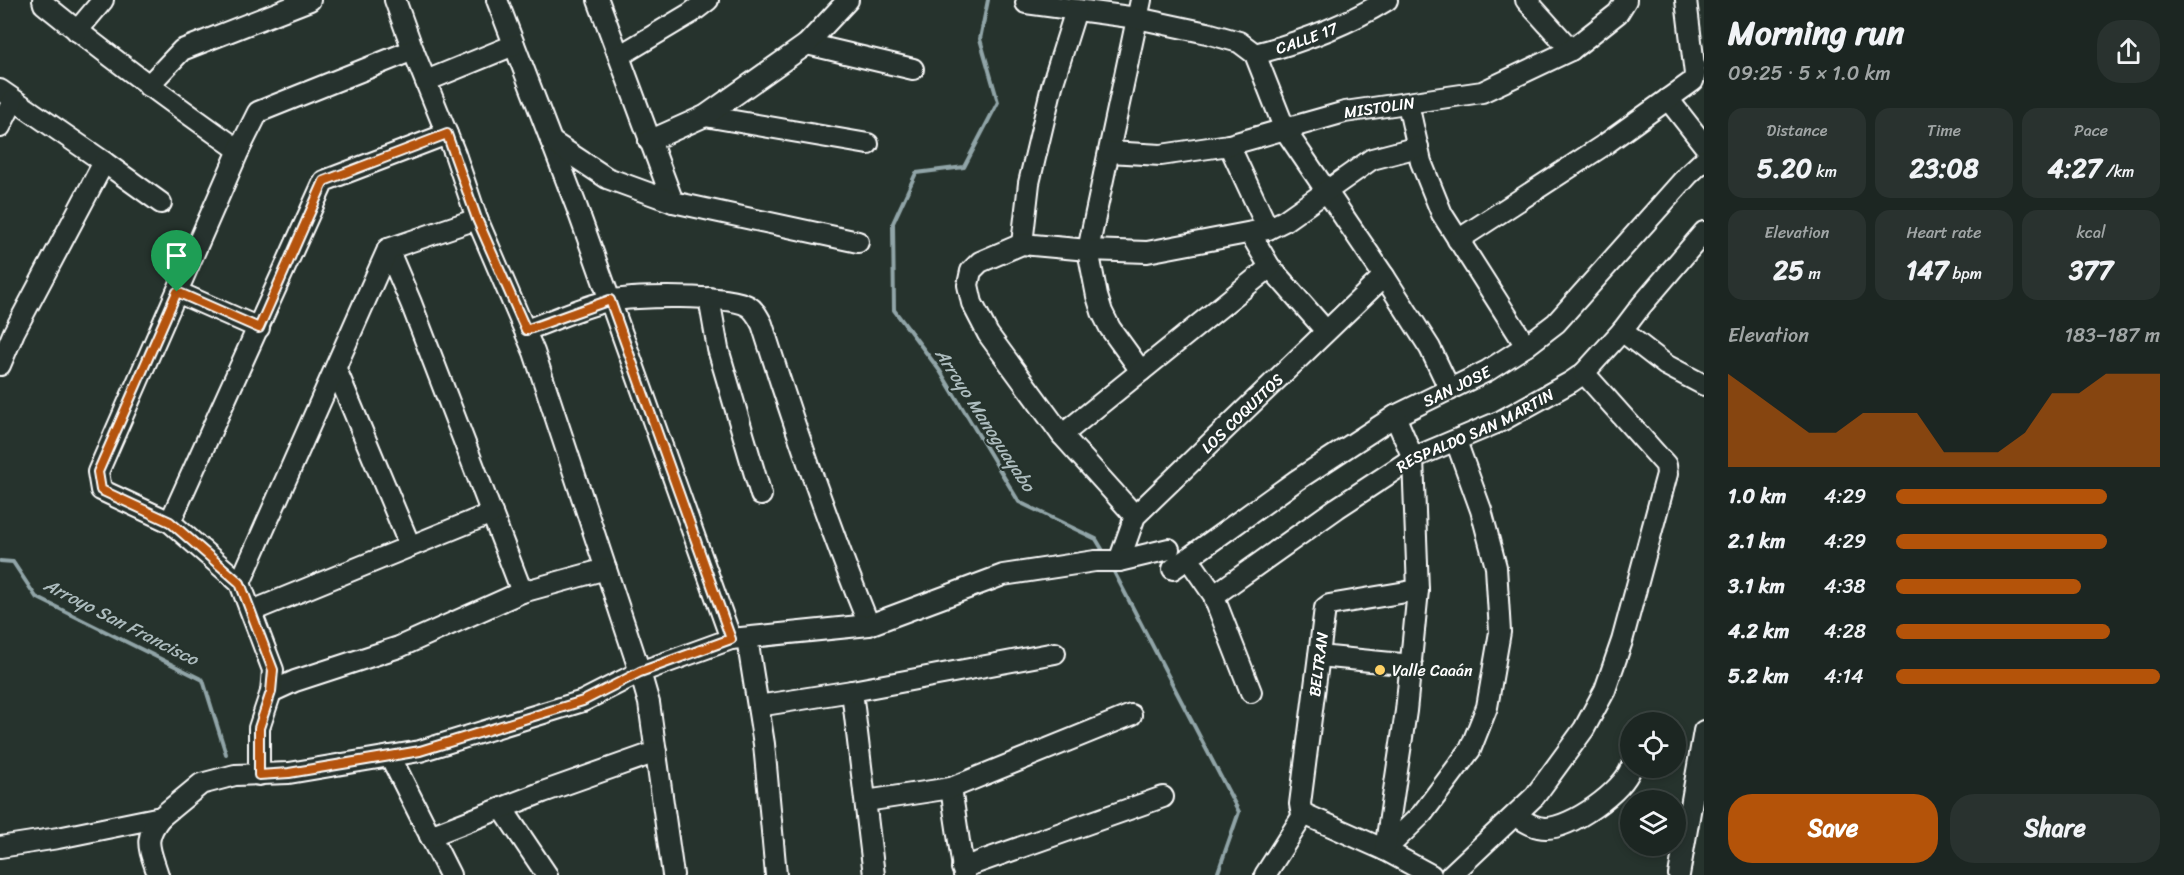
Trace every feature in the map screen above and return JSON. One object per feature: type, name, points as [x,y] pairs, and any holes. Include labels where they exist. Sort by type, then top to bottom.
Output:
[{"type":"street","points":[[43,0],[44,4],[148,86],[238,150]]},
{"type":"street","points":[[77,31],[103,0]]},
{"type":"street","points":[[148,86],[182,50],[310,0]]},
{"type":"street","points":[[395,0],[477,219],[526,330],[640,672],[649,703],[673,875]]},
{"type":"street","points":[[497,0],[739,639],[758,706],[777,875]]},
{"type":"street","points":[[598,0],[673,202]]},
{"type":"street","points":[[619,56],[691,13],[708,0]]},
{"type":"street","points":[[649,141],[705,116],[807,44],[848,0]]},
{"type":"street","name":"CALLE 17","points":[[1255,54],[1324,33],[1358,18],[1387,0]]},
{"type":"street","points":[[1526,0],[1571,50]]},
{"type":"street","name":"MISTOLIN","points":[[1109,152],[1161,155],[1229,145],[1345,112],[1482,92],[1571,50],[1618,13],[1626,0]]},
{"type":"street","points":[[1458,240],[1604,145],[1695,78],[1686,0]]},
{"type":"street","points":[[1026,3],[1076,10],[1139,9],[1239,42],[1255,54],[1285,130],[1430,348],[1450,390]]},
{"type":"street","points":[[1139,9],[1088,250],[1102,312],[1110,328],[1141,371]]},
{"type":"street","points":[[1022,244],[1029,183],[1052,86],[1076,10]]},
{"type":"street","points":[[807,44],[914,69]]},
{"type":"street","points":[[426,81],[514,45]]},
{"type":"street","points":[[259,775],[259,728],[271,692],[273,670],[240,583],[170,522],[101,490],[98,472],[238,150],[258,112],[412,50]]},
{"type":"street","points":[[0,127],[7,96],[161,203]]},
{"type":"street","points":[[1668,99],[1704,144]]},
{"type":"street","points":[[1408,104],[1421,162],[1442,214],[1526,346]]},
{"type":"street","points":[[705,116],[868,144]]},
{"type":"street","points":[[170,522],[324,181],[447,134]]},
{"type":"street","points":[[551,141],[607,178],[673,202],[858,242]]},
{"type":"street","points":[[1229,145],[1270,267],[1326,331]]},
{"type":"street","points":[[1135,516],[1062,435],[988,334],[972,303],[968,285],[971,272],[980,262],[1022,244],[1147,252],[1259,231],[1284,221],[1372,159],[1418,147]]},
{"type":"street","name":"SAN JOSE","points":[[1173,569],[1298,480],[1395,416],[1487,371],[1556,323],[1704,160]]},
{"type":"street","points":[[0,365],[14,332],[104,162]]},
{"type":"street","points":[[240,583],[388,249],[477,219]]},
{"type":"street","name":"RESPALDO SAN MARTIN","points":[[1215,595],[1337,508],[1413,458],[1501,421],[1584,373],[1704,232]]},
{"type":"street","points":[[388,249],[522,592]]},
{"type":"street","points":[[1062,435],[1185,338],[1270,267]]},
{"type":"street","name":"LOS COQUITOS","points":[[1119,561],[1135,516],[1384,276]]},
{"type":"street","points":[[177,292],[259,328]]},
{"type":"street","points":[[526,330],[610,300],[709,298],[731,300],[747,305],[756,313],[762,324],[809,467],[869,626]]},
{"type":"street","points":[[709,298],[718,349],[761,495]]},
{"type":"street","points":[[1622,331],[1666,365],[1704,385]]},
{"type":"street","points":[[336,369],[410,546]]},
{"type":"street","points":[[1452,875],[1535,796],[1584,729],[1605,690],[1622,641],[1668,474],[1666,465],[1584,373]]},
{"type":"street","points":[[1385,850],[1412,665],[1418,590],[1413,458],[1395,416]]},
{"type":"street","points":[[1385,850],[1422,814],[1470,750],[1487,708],[1500,632],[1496,567],[1481,510],[1456,441]]},
{"type":"street","points":[[252,611],[492,513]]},
{"type":"street","points":[[158,875],[149,843],[151,829],[160,817],[201,784],[235,775],[289,773],[420,751],[583,701],[640,672],[739,639],[869,626],[1002,575],[1095,561],[1119,561],[1169,549]]},
{"type":"street","points":[[1195,568],[1215,595],[1251,692]]},
{"type":"street","points":[[271,692],[295,681],[399,647],[522,592],[606,569]]},
{"type":"street","name":"BELTRAN","points":[[1304,814],[1300,804],[1325,608],[1329,605],[1418,590]]},
{"type":"street","points":[[758,706],[852,692],[1055,653]]},
{"type":"street","points":[[1319,656],[1412,665]]},
{"type":"street","points":[[852,692],[874,875]]},
{"type":"street","points":[[866,801],[951,788],[1131,715]]},
{"type":"street","points":[[1679,875],[1704,731]]},
{"type":"street","points":[[430,836],[656,752]]},
{"type":"street","points":[[390,756],[450,875]]},
{"type":"street","points":[[1516,816],[1533,826],[1546,828],[1563,825],[1604,801],[1618,788],[1624,778]]},
{"type":"street","points":[[951,788],[963,871],[1162,796]]},
{"type":"street","points":[[502,808],[547,875]]},
{"type":"street","points":[[1265,875],[1304,814],[1385,850],[1431,875]]},
{"type":"street","points":[[0,847],[58,838],[160,817]]},
{"type":"waterway","name":"Arroyo Manoguayabo","points":[[988,0],[980,39],[998,102],[964,167],[916,173],[893,223],[894,310],[940,371],[1019,502],[1096,539],[1105,554]]},
{"type":"waterway","name":"Arroyo San Francisco","points":[[0,561],[13,562],[36,597],[203,680],[226,754]]},
{"type":"waterway","name":"Arroyo Manoguayabo","points":[[1111,566],[1239,812],[1217,875]]},
{"type":"place","name":"Valle Caaán","points":[[1380,670]]},
{"type":"route","points":[[447,134],[477,219],[526,330],[610,300],[731,639],[640,672],[583,701],[420,751],[289,773],[259,775],[259,728],[271,692],[273,670],[240,583],[170,522],[101,490],[98,472],[177,292],[259,328],[324,181],[447,134]]}]
